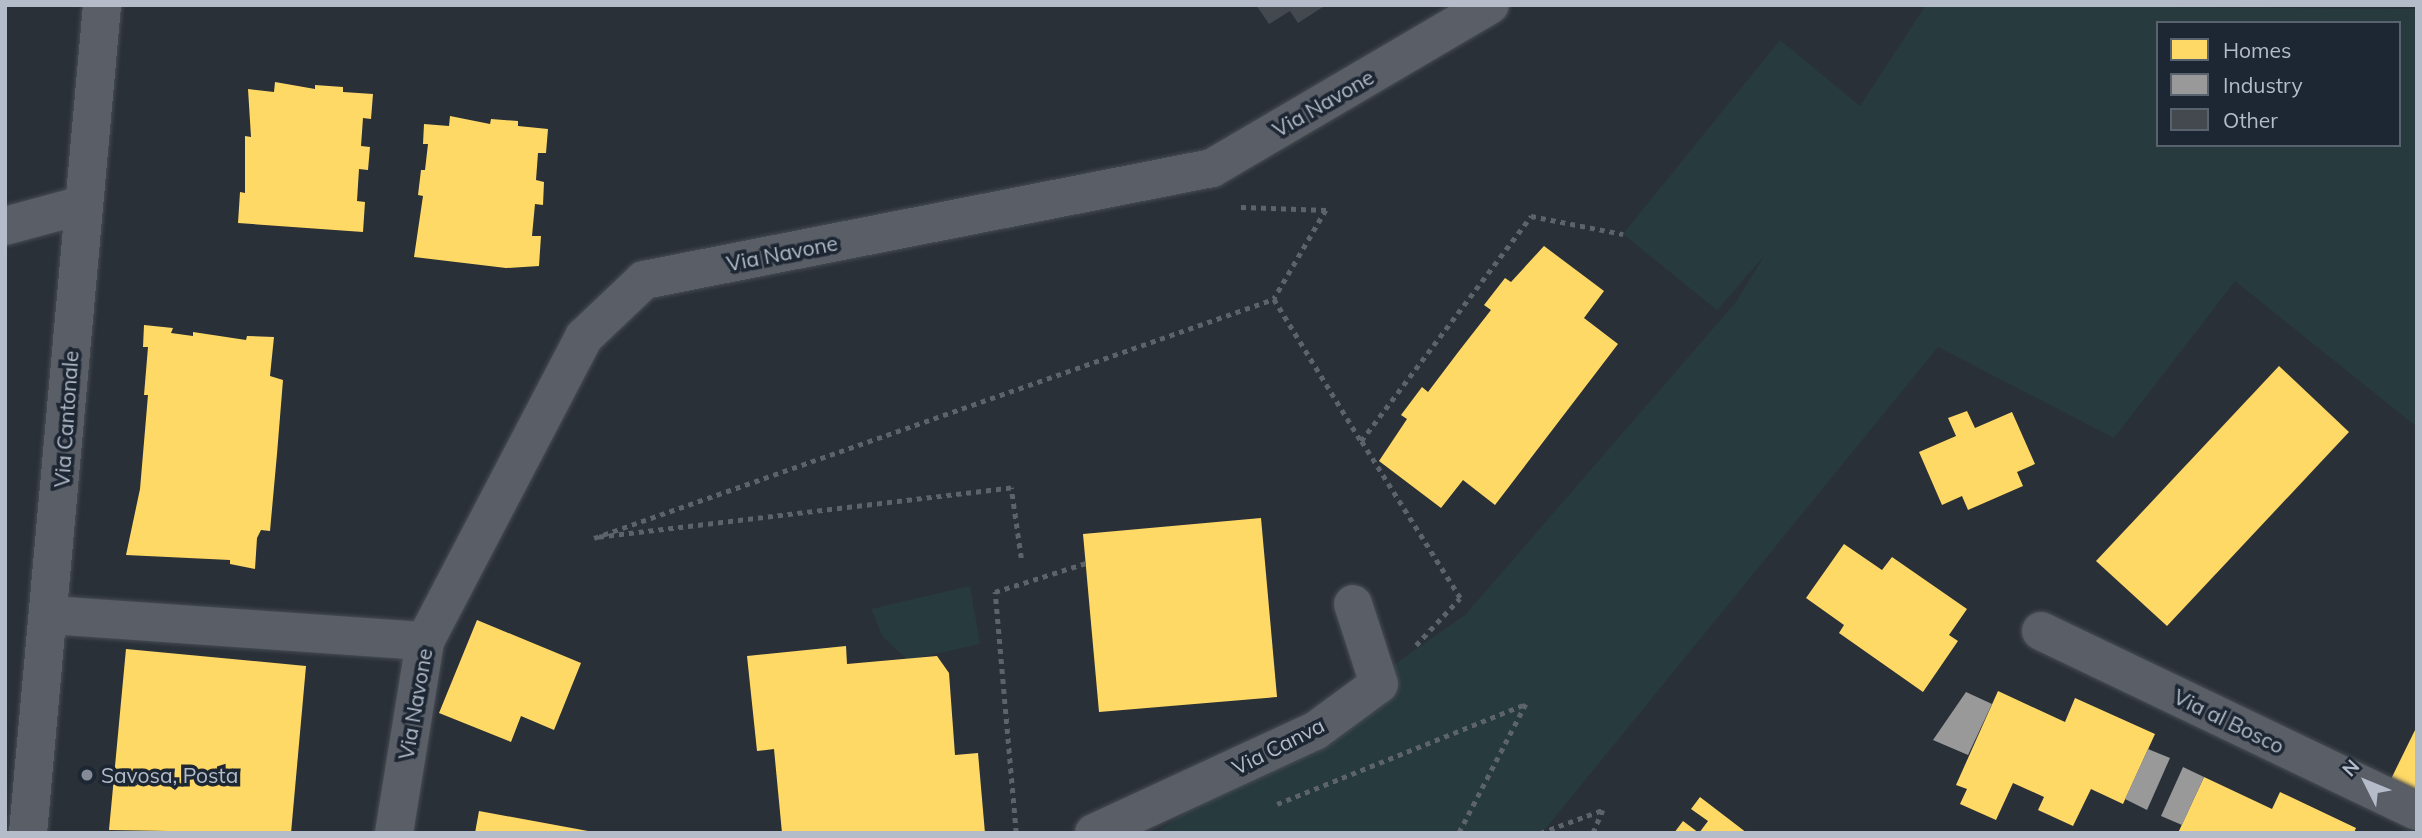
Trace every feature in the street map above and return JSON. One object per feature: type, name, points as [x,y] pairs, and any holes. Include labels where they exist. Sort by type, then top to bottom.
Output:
[{"type":"street","name":"Via Cantonale","points":[[28,833],[51,615],[83,205],[102,5]]},
{"type":"street","name":"Via Navone","points":[[394,833],[425,641],[584,337],[644,280],[1212,169],[1490,5]]},
{"type":"street","points":[[5,226],[83,205]]},
{"type":"street","points":[[1353,604],[1380,684]]},
{"type":"street","points":[[51,615],[425,641]]},
{"type":"street","name":"Via al Bosco","points":[[2040,631],[2417,811]]},
{"type":"street","name":"Via Canva","points":[[1094,833],[1315,731],[1380,684]]},
{"type":"path","points":[[1021,558],[1011,488],[594,538],[1274,299],[1326,210],[1228,206]]},
{"type":"path","points":[[1361,441],[1531,216],[1623,234]]},
{"type":"path","points":[[1274,299],[1460,598],[1380,684]]},
{"type":"path","points":[[1016,833],[995,592],[1086,563]]},
{"type":"path","points":[[1269,807],[1526,704],[1459,833]]},
{"type":"path","points":[[1540,833],[1603,810],[1592,833]]},
{"type":"green space","points":[[1926,5],[2417,9],[2417,427],[2235,281],[2114,438],[1938,347],[1542,833],[1156,833],[1466,614],[1736,302],[1765,255],[1717,310],[1623,234],[1780,40],[1860,106]]},
{"type":"green space","points":[[970,586],[980,644],[908,660],[883,637],[871,609]]},
{"type":"building: Homes","points":[[275,82],[315,89],[315,85],[343,87],[343,92],[373,94],[371,119],[363,118],[361,146],[370,147],[368,170],[359,169],[357,201],[365,202],[363,232],[238,223],[240,192],[245,193],[245,136],[251,137],[248,89],[274,92]]},
{"type":"building: Homes","points":[[450,116],[490,124],[491,119],[518,121],[518,126],[548,129],[546,153],[538,153],[536,180],[544,182],[543,205],[535,204],[532,236],[541,236],[539,266],[506,268],[414,257],[423,196],[418,195],[421,170],[425,170],[428,144],[423,144],[424,124],[449,126]]},
{"type":"building: Homes","points":[[1544,246],[1604,291],[1584,318],[1618,344],[1495,505],[1463,480],[1441,508],[1379,461],[1407,419],[1401,415],[1422,387],[1428,392],[1491,310],[1484,305],[1505,278],[1511,282]]},
{"type":"building: Homes","points":[[144,325],[173,328],[171,333],[193,336],[193,332],[246,340],[247,336],[274,337],[270,376],[283,380],[277,454],[270,531],[261,530],[257,538],[255,569],[230,564],[230,560],[126,555],[140,489],[148,395],[144,395],[148,347],[143,347]]},
{"type":"building: Homes","points":[[2279,366],[2349,432],[2167,626],[2096,561]]},
{"type":"building: Homes","points":[[1967,411],[1975,428],[2012,412],[2035,464],[2017,472],[2023,486],[1968,510],[1962,496],[1942,505],[1919,452],[1956,436],[1948,418]]},
{"type":"building: Homes","points":[[1261,518],[1277,697],[1099,712],[1083,534]]},
{"type":"building: Homes","points":[[1844,544],[1882,570],[1892,557],[1967,609],[1949,635],[1958,641],[1923,692],[1839,633],[1844,625],[1806,598]]},
{"type":"building: Homes","points":[[477,620],[581,663],[554,730],[521,716],[511,742],[439,713]]},
{"type":"building: Homes","points":[[846,646],[847,664],[937,656],[949,673],[955,755],[978,753],[985,833],[782,833],[774,749],[757,751],[747,656]]},
{"type":"building: Homes","points":[[126,649],[306,666],[291,833],[109,830]]},
{"type":"building: Homes","points":[[1998,691],[2065,722],[2075,698],[2155,734],[2123,804],[2091,789],[2073,826],[2038,810],[2044,797],[2013,783],[1996,820],[1960,804],[1967,789],[1956,785]]},
{"type":"building: Homes","points":[[2417,726],[2417,791],[2391,779]]},
{"type":"building: Homes","points":[[2204,777],[2272,809],[2280,792],[2356,828],[2354,833],[2178,833]]},
{"type":"building: Homes","points":[[1700,797],[1747,833],[1699,833],[1708,821],[1691,809]]},
{"type":"building: Homes","points":[[479,811],[588,831],[588,833],[475,833]]},
{"type":"building: Homes","points":[[1683,821],[1699,833],[1674,833]]},
{"type":"building: Industry","points":[[1966,692],[1992,704],[1968,755],[1933,740]]},
{"type":"building: Industry","points":[[2148,749],[2170,758],[2147,810],[2125,799]]},
{"type":"building: Industry","points":[[2183,767],[2204,777],[2182,825],[2161,816]]},
{"type":"building: Other","points":[[1256,5],[1326,5],[1298,23],[1290,11],[1269,24]]},
{"type":"place","name":"Savosa, Posta","points":[[87,775]]}]
